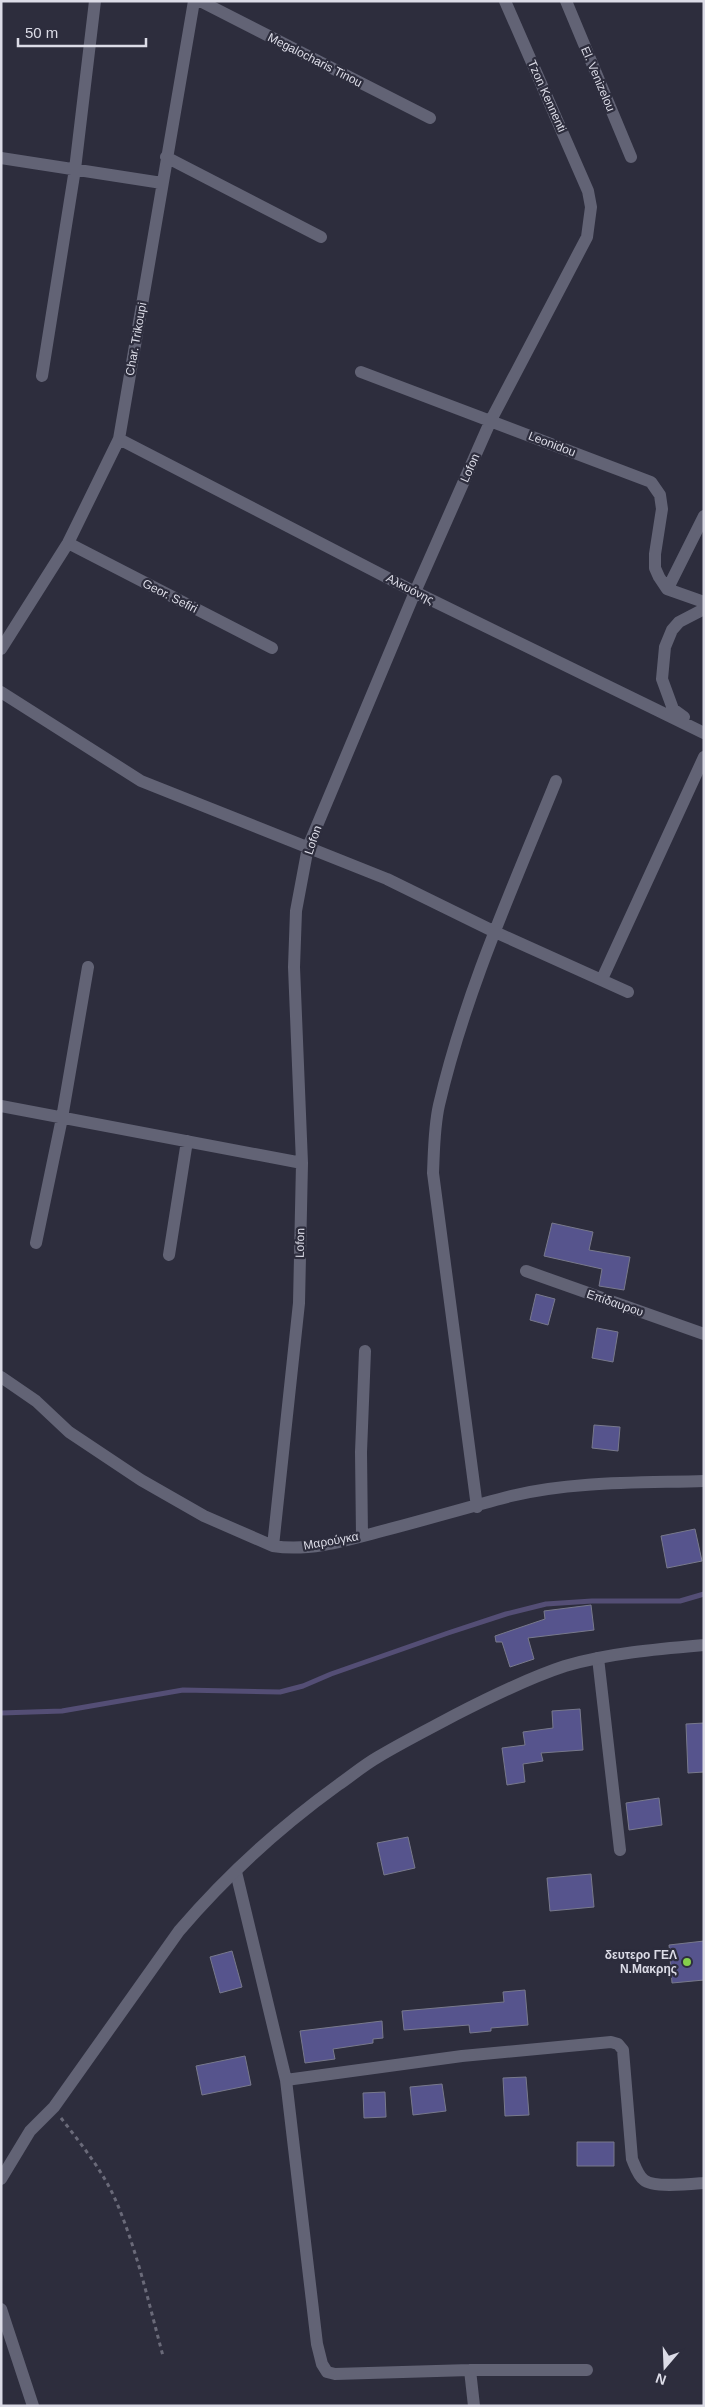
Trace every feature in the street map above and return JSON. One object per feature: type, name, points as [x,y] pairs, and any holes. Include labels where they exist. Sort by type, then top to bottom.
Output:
[{"type":"street","points":[[42,376],[75,169],[95,1]]},
{"type":"street","name":"Char. Trikoupi","points":[[1,649],[68,543],[119,439],[194,1]]},
{"type":"street","name":"Megalocharis Tinou","points":[[200,1],[430,118]]},
{"type":"street","name":"Tzon Kennenti","points":[[505,1],[588,191]]},
{"type":"street","name":"El. Venizelou","points":[[566,1],[631,157]]},
{"type":"street","points":[[166,157],[321,237]]},
{"type":"street","points":[[1,158],[162,183]]},
{"type":"street","name":"Lofon","points":[[273,1546],[299,1303],[302,1162],[294,958],[296,911],[308,847],[415,592],[491,420],[587,237],[592,207],[588,191]]},
{"type":"street","name":"Leonidou","points":[[360,372],[651,482],[660,495],[662,509],[655,554],[655,568],[659,577],[668,588]]},
{"type":"street","name":"Αλκυόνης","points":[[119,439],[415,592],[704,732]]},
{"type":"street","points":[[704,516],[668,588],[704,602]]},
{"type":"street","name":"Geor. Sefiri","points":[[68,543],[272,648]]},
{"type":"street","points":[[704,609],[680,622],[672,630],[665,647],[662,680],[672,709],[704,732]]},
{"type":"street","points":[[1,692],[141,780],[387,879],[494,932],[628,992]]},
{"type":"street","points":[[602,979],[704,756]]},
{"type":"street","points":[[477,1506],[433,1173],[438,1106],[466,1014],[494,932],[556,781]]},
{"type":"street","points":[[36,1243],[62,1118],[88,966]]},
{"type":"street","points":[[1,1106],[302,1162]]},
{"type":"street","points":[[169,1255],[187,1141]]},
{"type":"street","name":"Επίδαυρου","points":[[526,1272],[704,1334]]},
{"type":"street","points":[[362,1536],[362,1452],[366,1351]]},
{"type":"street","name":"Μαρούγκα","points":[[1,1377],[36,1401],[69,1432],[141,1480],[204,1516],[273,1546],[285,1548],[362,1536],[520,1494],[582,1485],[704,1481]]},
{"type":"street","points":[[1,2179],[30,2131],[54,2107],[180,1931],[284,1825],[377,1757],[488,1698],[565,1667],[598,1658],[704,1645]]},
{"type":"street","points":[[598,1658],[620,1850]]},
{"type":"street","points":[[236,1872],[286,2080],[317,2344],[322,2364],[327,2372],[335,2374],[470,2370],[587,2370]]},
{"type":"street","points":[[286,2080],[462,2056],[611,2042],[618,2044],[623,2050],[632,2159],[639,2174],[644,2181],[652,2184],[704,2183]]},
{"type":"street","points":[[1,2309],[33,2406]]},
{"type":"street","points":[[470,2370],[474,2406]]},
{"type":"path","points":[[54,2107],[99,2170],[116,2201],[139,2268],[163,2356]]},
{"type":"building","points":[[552,1223],[593,1232],[589,1250],[630,1257],[624,1290],[599,1286],[602,1269],[544,1256]]},
{"type":"building","points":[[536,1294],[555,1299],[548,1325],[530,1320]]},
{"type":"building","points":[[597,1328],[618,1332],[613,1362],[592,1358]]},
{"type":"building","points":[[594,1425],[620,1427],[618,1451],[592,1448]]},
{"type":"building","points":[[695,1529],[702,1561],[667,1568],[661,1536]]},
{"type":"building","points":[[591,1605],[594,1630],[528,1638],[534,1659],[510,1667],[502,1642],[496,1642],[495,1636],[545,1619],[544,1611]]},
{"type":"building","points":[[580,1709],[583,1750],[541,1753],[543,1761],[523,1764],[525,1782],[507,1785],[502,1748],[525,1745],[523,1732],[553,1728],[552,1711]]},
{"type":"building","points":[[704,1723],[704,1772],[688,1773],[686,1724]]},
{"type":"building","points":[[659,1798],[662,1825],[629,1830],[626,1803]]},
{"type":"building","points":[[408,1837],[415,1868],[384,1875],[377,1843]]},
{"type":"building","points":[[591,1874],[594,1907],[550,1911],[547,1878]]},
{"type":"building","name":"δευτερο ΓΕΛ Ν.Μακρης","points":[[704,1941],[704,1980],[672,1983],[669,1945]]},
{"type":"building","points":[[232,1951],[242,1987],[220,1993],[210,1957]]},
{"type":"building","points":[[525,1990],[528,2025],[491,2028],[491,2031],[470,2033],[469,2025],[404,2030],[402,2011],[504,2002],[503,1992]]},
{"type":"building","points":[[382,2021],[383,2038],[373,2039],[373,2043],[333,2049],[335,2059],[305,2063],[300,2031]]},
{"type":"building","points":[[245,2056],[251,2085],[202,2095],[196,2066]]},
{"type":"building","points":[[526,2077],[529,2115],[505,2116],[503,2078]]},
{"type":"building","points":[[442,2084],[446,2111],[413,2115],[410,2087]]},
{"type":"building","points":[[385,2092],[386,2117],[364,2118],[363,2093]]},
{"type":"building","points":[[577,2142],[614,2142],[614,2166],[577,2166]]},
{"type":"waterway","points":[[1,1713],[62,1711],[183,1690],[280,1692],[303,1686],[331,1674],[448,1633],[506,1614],[546,1604],[592,1601],[680,1601],[704,1594]]},
{"type":"place","name":"δευτερο ΓΕΛ Ν.Μακρης","points":[[687,1962]]}]
